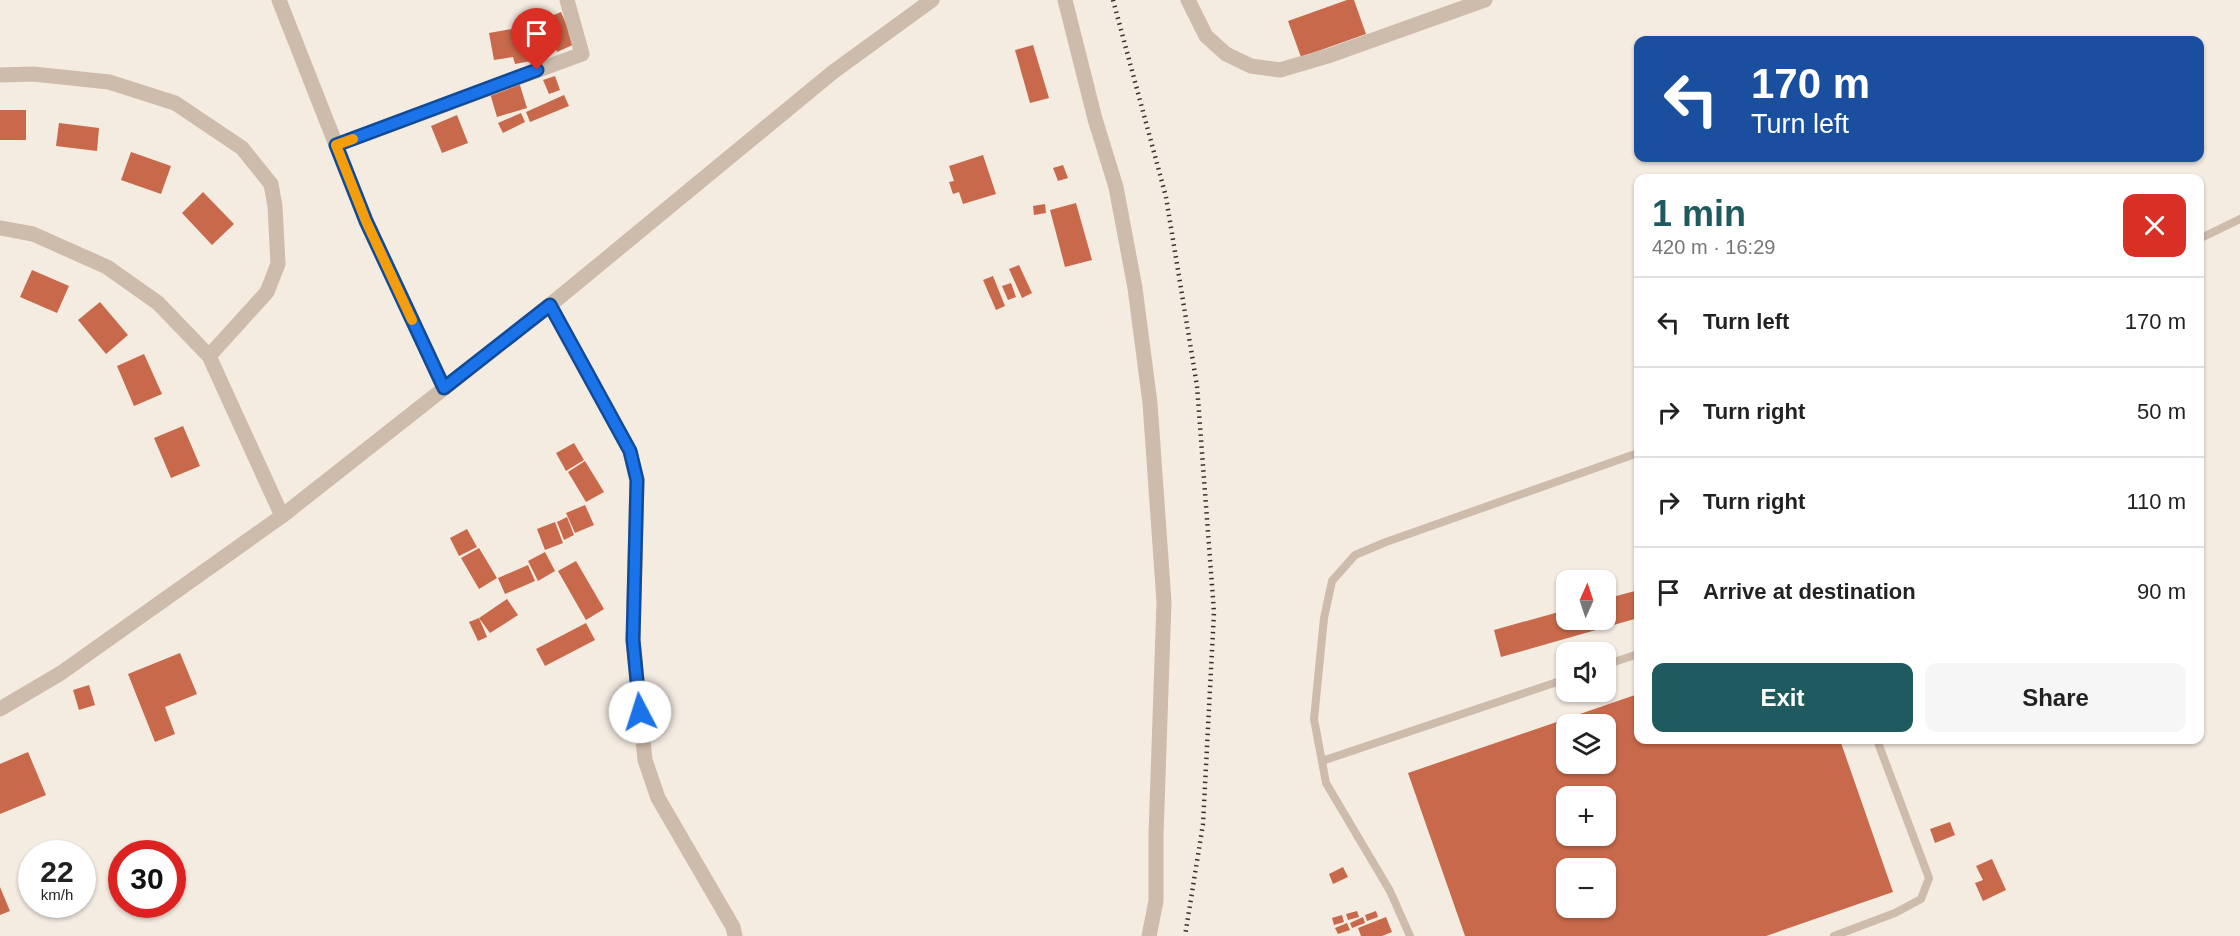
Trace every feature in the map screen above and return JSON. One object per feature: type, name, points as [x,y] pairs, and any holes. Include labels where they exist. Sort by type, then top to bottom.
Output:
[{"type":"street","points":[[279,0],[366,221],[444,388]]},
{"type":"street","points":[[336,145],[582,54],[567,0]]},
{"type":"street","points":[[0,709],[61,673],[282,516],[550,305],[833,72],[932,0]]},
{"type":"street","points":[[1065,0],[1095,119],[1116,187],[1135,288],[1150,403],[1164,602],[1156,901],[1149,936]]},
{"type":"street","points":[[1188,0],[1206,36],[1226,54],[1251,66],[1280,70],[1331,55],[1485,0]]},
{"type":"street","points":[[0,75],[33,74],[109,82],[175,103],[242,148],[271,184],[275,206],[278,264],[267,292],[209,356]]},
{"type":"street","points":[[0,228],[33,234],[107,267],[158,303],[209,356],[282,516]]},
{"type":"street","points":[[550,305],[630,451],[637,480],[633,640],[645,760],[658,798],[733,927],[735,936]]},
{"type":"lane","points":[[2204,237],[2240,219]]},
{"type":"lane","points":[[1410,936],[1390,891],[1326,783],[1314,719],[1324,618],[1332,581],[1355,555],[1386,542],[1634,454]]},
{"type":"lane","points":[[1616,661],[1634,655]]},
{"type":"lane","points":[[1322,761],[1556,682]]},
{"type":"lane","points":[[1834,936],[1895,913],[1921,899],[1929,878],[1879,744]]},
{"type":"building","points":[[1347,0],[1354,0],[1366,34],[1301,57],[1288,21]]},
{"type":"building","points":[[561,12],[575,44],[557,52],[544,19]]},
{"type":"building","points":[[529,26],[536,60],[515,64],[513,57],[494,60],[489,33]]},
{"type":"building","points":[[1033,45],[1049,98],[1030,103],[1015,50]]},
{"type":"building","points":[[555,76],[560,90],[549,94],[543,80]]},
{"type":"building","points":[[519,82],[527,108],[497,117],[489,90]]},
{"type":"building","points":[[564,95],[569,106],[530,122],[526,112]]},
{"type":"building","points":[[0,110],[26,110],[26,140],[0,140]]},
{"type":"building","points":[[521,113],[525,122],[503,133],[498,123]]},
{"type":"building","points":[[457,115],[468,143],[442,153],[431,126]]},
{"type":"building","points":[[59,123],[99,128],[97,151],[56,146]]},
{"type":"building","points":[[131,152],[171,166],[161,194],[121,180]]},
{"type":"building","points":[[983,155],[996,194],[963,204],[959,192],[953,194],[949,182],[954,181],[949,166]]},
{"type":"building","points":[[1063,165],[1068,178],[1058,181],[1053,168]]},
{"type":"building","points":[[203,192],[234,224],[212,245],[182,213]]},
{"type":"building","points":[[1076,203],[1092,260],[1065,267],[1050,210]]},
{"type":"building","points":[[1045,204],[1046,213],[1034,215],[1033,206]]},
{"type":"building","points":[[1019,265],[1032,293],[1022,298],[1009,269]]},
{"type":"building","points":[[32,270],[69,286],[57,313],[20,297]]},
{"type":"building","points":[[993,276],[1005,306],[996,310],[983,280]]},
{"type":"building","points":[[1011,283],[1016,297],[1008,300],[1002,286]]},
{"type":"building","points":[[100,302],[128,335],[106,354],[78,320]]},
{"type":"building","points":[[144,354],[162,394],[134,406],[117,366]]},
{"type":"building","points":[[183,426],[200,466],[171,478],[154,438]]},
{"type":"building","points":[[574,443],[584,460],[566,471],[556,453]]},
{"type":"building","points":[[585,461],[604,492],[586,502],[568,472]]},
{"type":"building","points":[[585,505],[594,525],[575,533],[566,513]]},
{"type":"building","points":[[567,517],[574,535],[564,540],[557,522]]},
{"type":"building","points":[[555,522],[563,543],[545,550],[537,529]]},
{"type":"building","points":[[467,529],[477,547],[459,556],[450,538]]},
{"type":"building","points":[[479,548],[497,578],[479,589],[461,558]]},
{"type":"building","points":[[545,552],[555,571],[538,581],[528,561]]},
{"type":"building","points":[[576,561],[604,609],[586,620],[558,571]]},
{"type":"building","points":[[528,565],[535,581],[505,594],[498,578]]},
{"type":"building","points":[[1634,591],[1634,619],[1616,624],[1616,596]]},
{"type":"building","points":[[507,599],[518,615],[490,633],[479,618]]},
{"type":"building","points":[[1556,613],[1556,630],[1596,630],[1501,657],[1494,630]]},
{"type":"building","points":[[479,618],[487,637],[478,641],[469,622]]},
{"type":"building","points":[[586,623],[595,640],[545,666],[536,649]]},
{"type":"building","points":[[180,653],[197,694],[165,707],[175,734],[155,742],[128,674]]},
{"type":"building","points":[[89,685],[95,705],[79,710],[73,690]]},
{"type":"building","points":[[1634,695],[1634,744],[1841,744],[1893,892],[1766,936],[1465,936],[1408,773],[1556,722],[1556,774],[1616,774],[1616,714],[1580,714]]},
{"type":"building","points":[[28,752],[46,795],[0,814],[0,764]]},
{"type":"building","points":[[1950,822],[1955,835],[1935,843],[1930,829]]},
{"type":"building","points":[[1992,859],[2006,890],[1983,901],[1975,883],[1983,880],[1976,866]]},
{"type":"building","points":[[1343,867],[1348,877],[1333,884],[1329,874]]},
{"type":"building","points":[[0,887],[10,911],[0,915]]},
{"type":"building","points":[[1357,911],[1359,917],[1348,920],[1346,914]]},
{"type":"building","points":[[1376,911],[1378,917],[1367,921],[1365,915]]},
{"type":"building","points":[[1342,915],[1344,922],[1334,925],[1332,918]]},
{"type":"building","points":[[1363,917],[1365,923],[1352,928],[1350,923]]},
{"type":"building","points":[[1386,917],[1392,932],[1382,936],[1361,936],[1358,928]]},
{"type":"building","points":[[1347,923],[1350,930],[1338,934],[1335,928]]},
{"type":"railway","points":[[1113,0],[1166,197],[1197,386],[1214,612],[1203,824],[1185,936]]},
{"type":"slow traffic","points":[[353,139],[336,145],[366,221],[412,320]]},
{"type":"route","points":[[537,70],[336,145],[366,221],[444,388],[550,305],[630,451],[637,480],[633,640],[640,712]]}]
